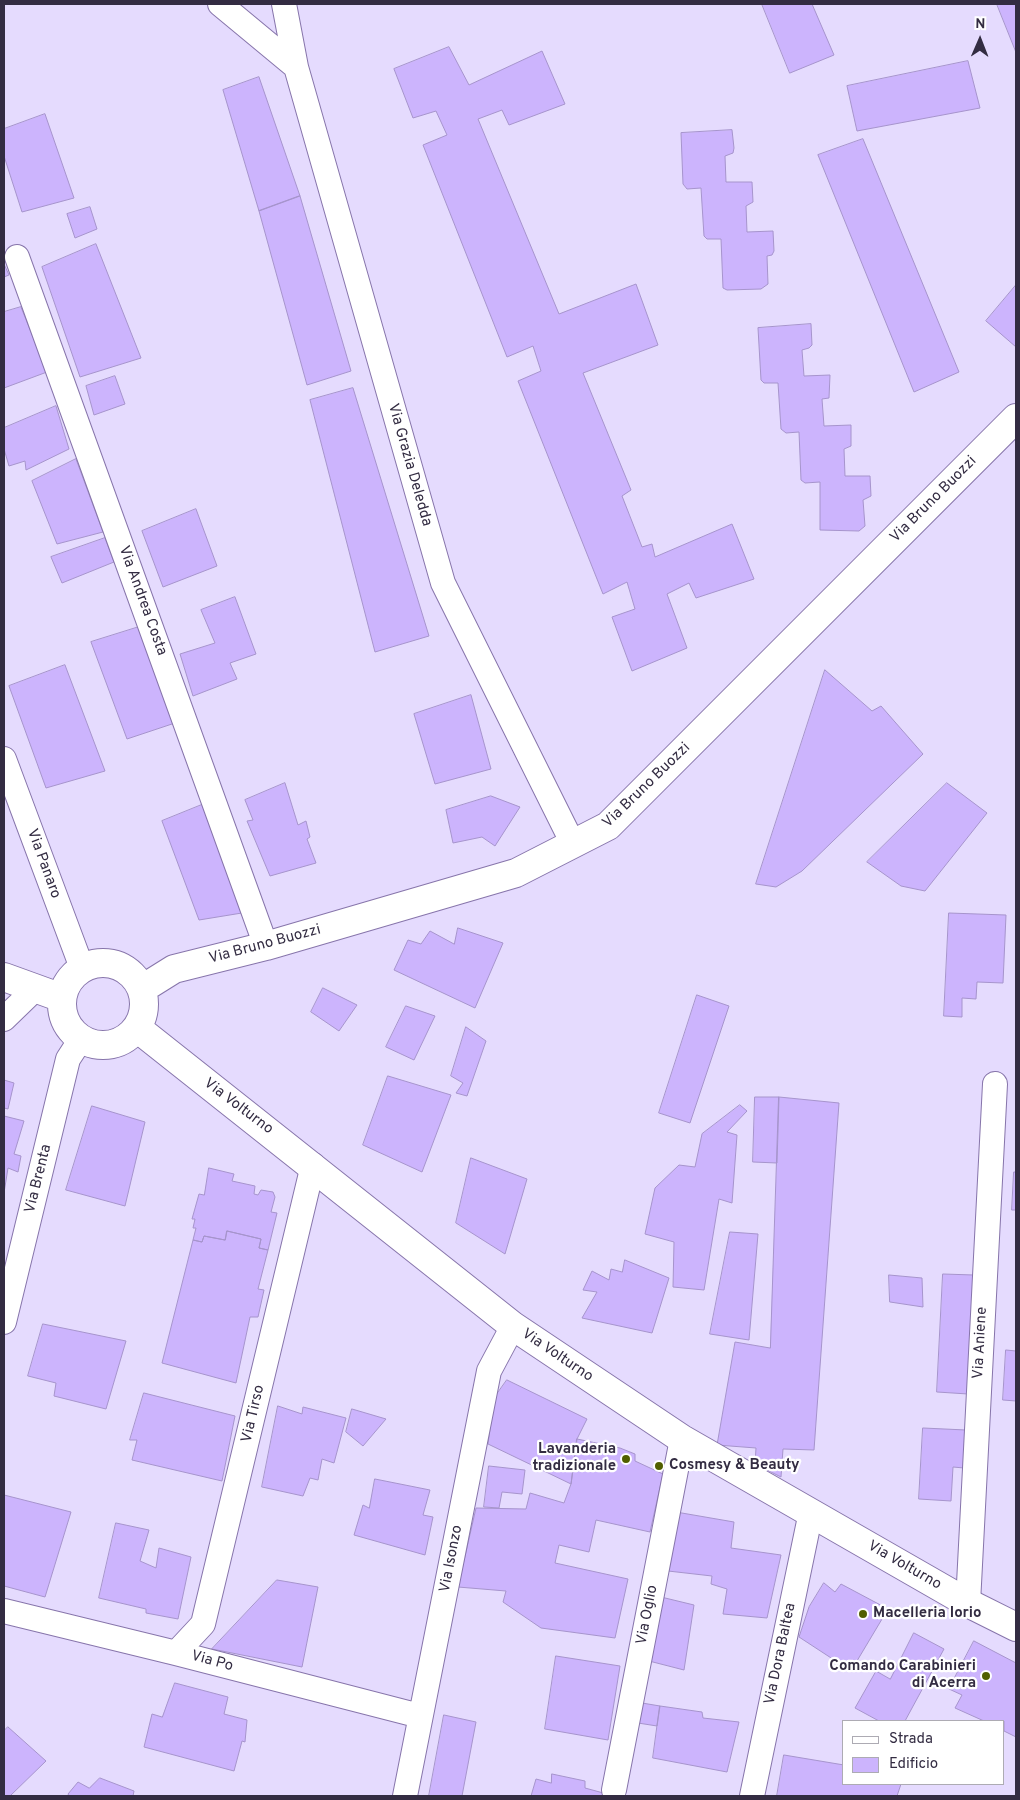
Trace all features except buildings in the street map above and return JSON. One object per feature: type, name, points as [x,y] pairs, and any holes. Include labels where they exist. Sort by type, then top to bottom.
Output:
[{"type":"street","points":[[220,4],[296,67]]},
{"type":"street","name":"Via Grazia Deledda","points":[[284,4],[296,67],[443,584],[573,844]]},
{"type":"street","name":"Via Andrea Costa","points":[[18,256],[266,946]]},
{"type":"street","name":"Via Bruno Buozzi","points":[[142,989],[174,969],[266,946],[516,873],[608,826],[1016,418]]},
{"type":"street","name":"Via Panaro","points":[[4,759],[82,968]]},
{"type":"street","points":[[96,963],[110,963],[123,968],[134,976],[142,989],[145,1002],[143,1015],[137,1028],[129,1036],[112,1044],[93,1044],[81,1039],[66,1021],[62,998],[72,976],[82,968],[96,963]]},
{"type":"street","points":[[4,977],[62,998]]},
{"type":"street","points":[[4,1020],[36,988]]},
{"type":"street","name":"Via Volturno","points":[[137,1028],[313,1165],[513,1326],[682,1439],[968,1603],[1016,1626]]},
{"type":"street","name":"Via Brenta","points":[[4,1322],[68,1059],[81,1039]]},
{"type":"street","name":"Via Aniene","points":[[968,1603],[995,1084]]},
{"type":"street","name":"Via Tirso","points":[[176,1653],[203,1624],[313,1165]]},
{"type":"street","name":"Via Isonzo","points":[[405,1796],[490,1371],[513,1326]]},
{"type":"street","name":"Via Oglio","points":[[614,1790],[682,1439]]},
{"type":"street","name":"Via Dora Baltea","points":[[752,1796],[810,1512]]},
{"type":"street","name":"Via Po","points":[[4,1611],[420,1716]]},
{"type":"place","name":"Lavanderia tradizionale","points":[[626,1459]]},
{"type":"place","name":"Cosmesy & Beauty","points":[[659,1466]]},
{"type":"place","name":"Macelleria Iorio","points":[[863,1614]]},
{"type":"place","name":"Comando Carabinieri di Acerra","points":[[986,1676]]}]
